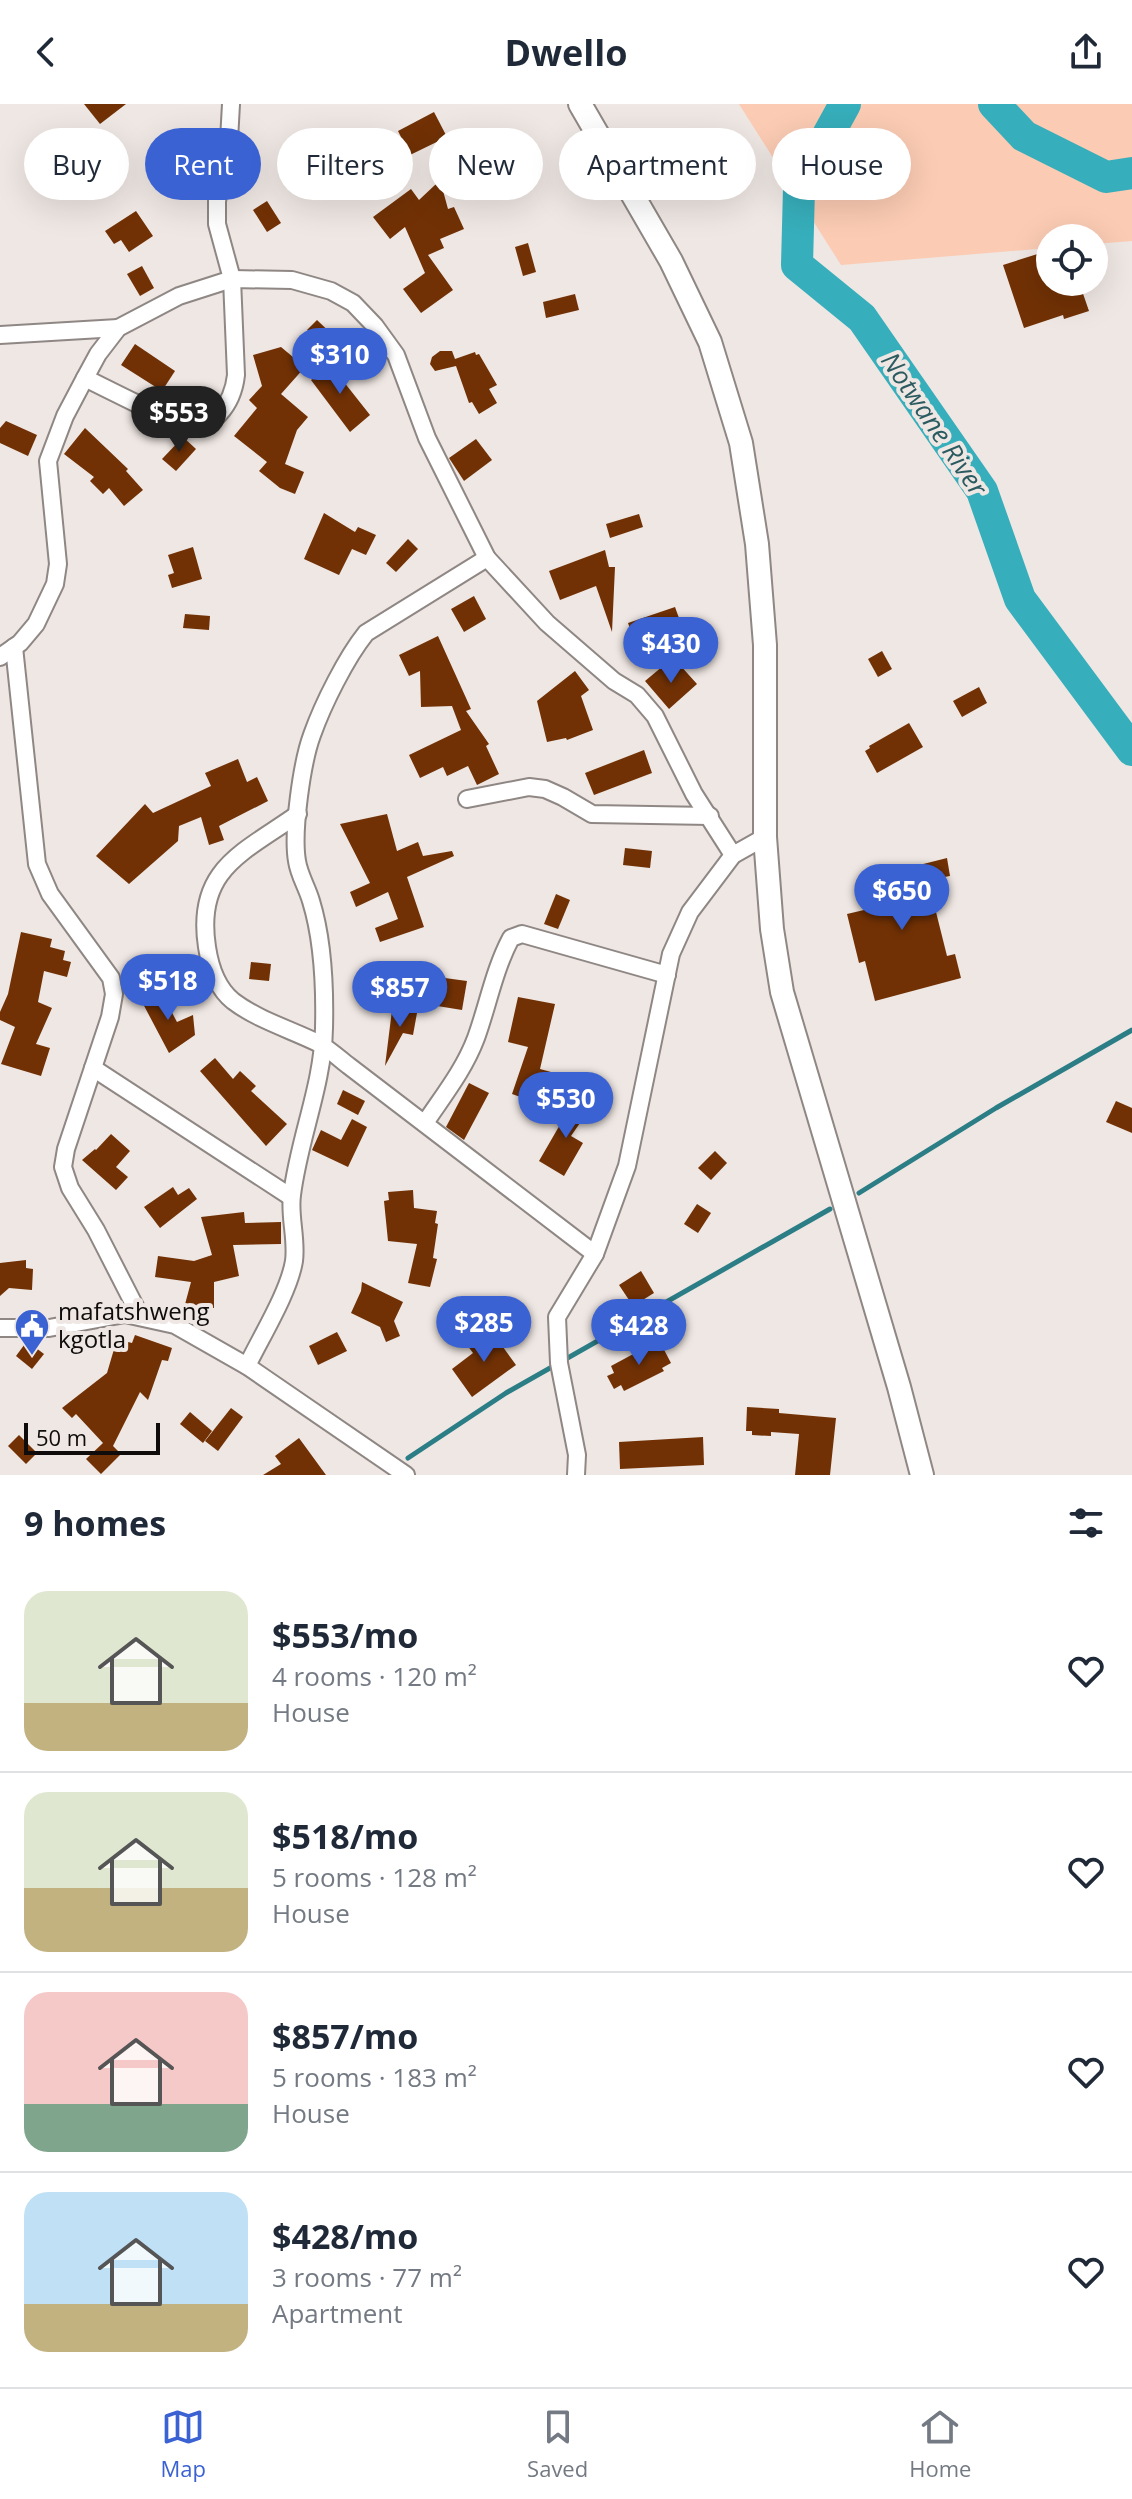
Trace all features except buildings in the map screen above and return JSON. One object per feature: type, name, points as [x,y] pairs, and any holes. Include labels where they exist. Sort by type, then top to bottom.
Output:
[{"type":"street","points":[[85,378],[182,426],[206,424],[218,416],[235,390],[232,279],[217,224],[217,201],[229,140],[231,104]]},
{"type":"street","points":[[580,104],[678,274],[710,342],[741,443],[757,544],[765,645],[765,837],[772,929],[782,992],[899,1387],[922,1475]]},
{"type":"street","points":[[0,335],[118,328],[179,296],[232,279],[292,280],[331,291],[353,303],[396,355],[427,438],[487,558],[547,623],[614,681],[637,695],[655,716],[694,794],[733,855]]},
{"type":"street","points":[[118,328],[85,378],[65,416],[48,461],[58,564],[55,584],[36,624],[7,652],[37,864],[50,894],[111,978],[114,994],[110,1017],[66,1149],[63,1167],[70,1188],[96,1230],[140,1316]]},
{"type":"street","points":[[247,1366],[294,1263],[291,1197],[323,1046],[321,957],[311,902],[297,863],[295,843],[311,736],[352,650],[366,633],[487,558]]},
{"type":"street","points":[[467,799],[529,787],[545,789],[592,814],[710,816]]},
{"type":"street","points":[[298,814],[225,866],[213,884],[204,924],[209,960],[220,985],[230,998],[244,1008],[323,1046],[595,1254]]},
{"type":"street","points":[[576,1475],[577,1455],[559,1363],[556,1325],[561,1310],[595,1254],[627,1166],[671,954],[690,912],[733,855],[765,837]]},
{"type":"street","points":[[425,1123],[455,1082],[475,1041],[503,953],[511,938],[522,934],[667,975]]},
{"type":"street","points":[[93,1068],[291,1197]]},
{"type":"street","points":[[0,1328],[49,1328],[109,1315],[140,1316],[175,1325],[247,1366],[406,1475]]},
{"type":"shaded area","points":[[739,104],[1132,104],[1132,241],[1108,243],[1108,224],[1036,224],[1036,249],[841,265],[800,200],[911,200],[911,128],[772,128],[772,156]]},
{"type":"waterway","name":"Notwane River","points":[[845,104],[799,188],[797,265],[862,318],[982,491],[1020,599],[1132,750]]},
{"type":"waterway","name":"Notwane River","points":[[994,104],[1024,136],[1106,177],[1132,173]]},
{"type":"waterway","points":[[859,1193],[996,1108],[1132,1030]]},
{"type":"waterway","points":[[408,1458],[506,1393],[830,1209]]},
{"type":"place","name":"mafatshweng kgotla","points":[[32,1357]]}]
